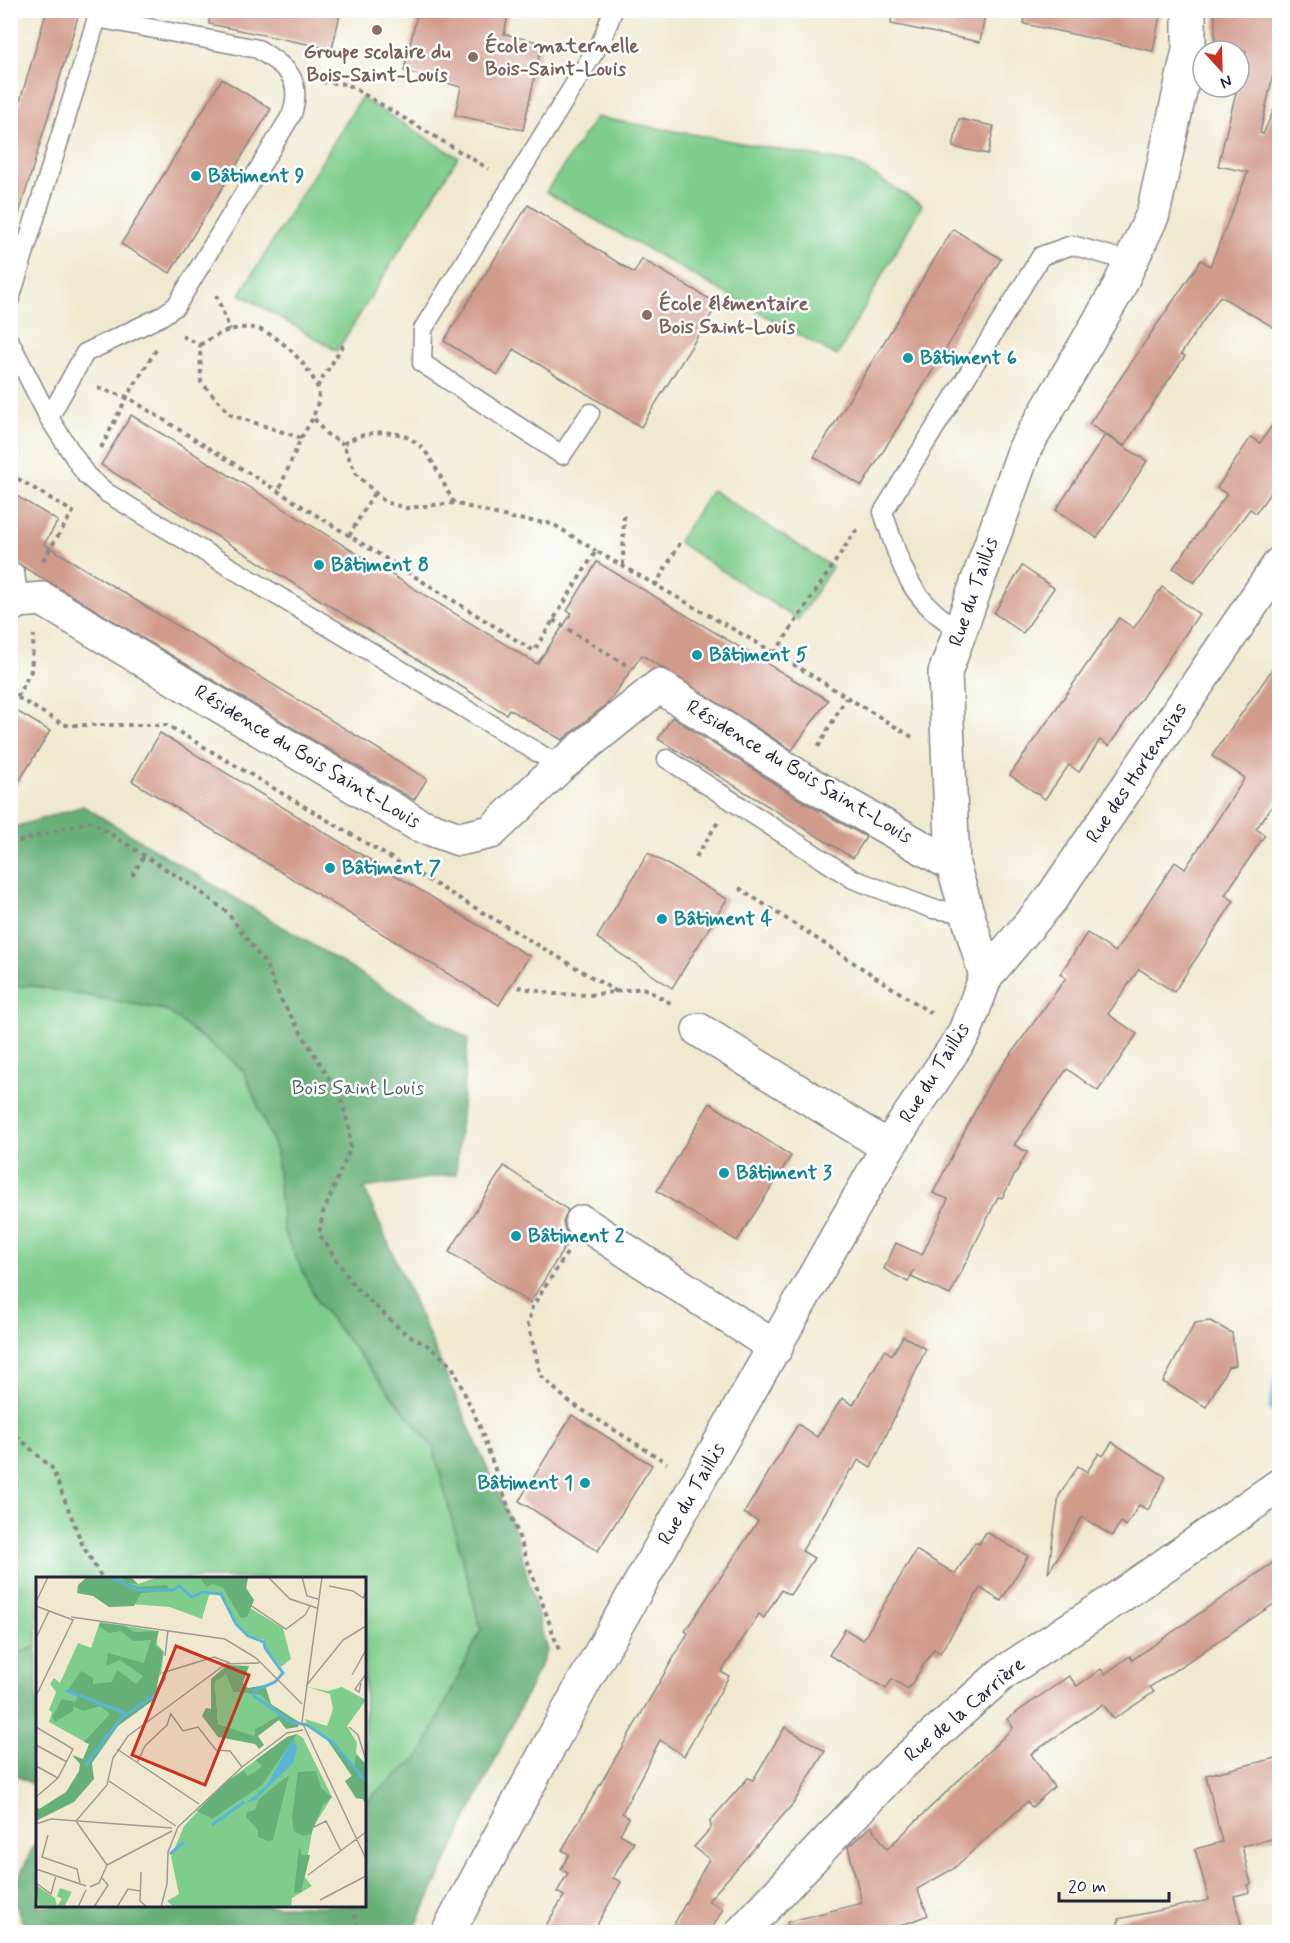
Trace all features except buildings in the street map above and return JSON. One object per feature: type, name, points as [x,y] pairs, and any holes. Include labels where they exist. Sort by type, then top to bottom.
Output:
[{"type":"street","name":"Rue du Taillis","points":[[448,1932],[584,1684],[888,1147],[964,1034],[986,976],[953,865],[945,672],[1025,448],[1117,291],[1153,214],[1189,50],[1189,10]]},
{"type":"street","name":"Rue des Hortensias","points":[[986,976],[1051,899],[1280,563]]},
{"type":"street","name":"Résidence du Bois Saint-Louis","points":[[13,592],[42,599],[417,824],[459,839],[491,832],[560,766],[659,686],[801,778],[953,865]]},
{"type":"street","points":[[690,1020],[888,1147]]},
{"type":"street","points":[[584,1224],[776,1348]]},
{"type":"street","name":"Rue de la Carrière","points":[[742,1932],[896,1769],[1003,1673],[1116,1599],[1280,1485]]},
{"type":"lane","points":[[590,413],[562,455],[422,363],[423,328],[603,38],[613,10]]},
{"type":"lane","points":[[10,299],[97,18],[258,49],[280,63],[295,80],[297,97],[292,114],[176,306],[160,317],[85,353],[49,418]]},
{"type":"lane","points":[[960,630],[940,618],[907,580],[883,512],[1041,256],[1072,245],[1114,257],[1129,265]]},
{"type":"lane","points":[[10,342],[49,418],[86,475],[107,493],[560,766]]},
{"type":"lane","points":[[667,759],[853,879],[933,909],[966,913]]},
{"type":"path","points":[[295,80],[347,84],[513,183]]},
{"type":"path","points":[[200,345],[217,334],[230,330],[260,330],[281,341],[301,362],[317,387],[319,402],[278,492]]},
{"type":"path","points":[[177,336],[188,337],[200,345]]},
{"type":"path","points":[[65,508],[86,475],[127,397],[161,343]]},
{"type":"path","points":[[317,387],[344,344],[342,343]]},
{"type":"path","points":[[200,345],[201,382],[231,415],[301,438]]},
{"type":"path","points":[[127,397],[534,651],[597,551]]},
{"type":"path","points":[[313,417],[325,433],[343,444],[356,474],[385,502],[406,508],[454,503],[511,518],[553,524],[655,586],[775,653],[950,759]]},
{"type":"path","points":[[343,444],[358,434],[375,431],[394,433],[413,440],[426,452],[454,503]]},
{"type":"path","points":[[10,474],[73,512],[42,563]]},
{"type":"path","points":[[349,536],[374,493]]},
{"type":"path","points":[[775,653],[855,532],[883,512]]},
{"type":"path","points":[[623,565],[624,514]]},
{"type":"path","points":[[655,586],[680,543]]},
{"type":"path","points":[[553,620],[659,686]]},
{"type":"path","points":[[17,697],[31,672],[34,634]]},
{"type":"path","points":[[10,693],[64,724],[167,726],[617,992]]},
{"type":"path","points":[[801,778],[846,698]]},
{"type":"path","points":[[696,857],[731,801]]},
{"type":"path","points":[[10,844],[90,821],[194,887],[227,912],[266,964],[281,1000],[340,1096],[350,1131],[350,1149],[323,1213],[319,1234],[354,1286],[402,1331],[430,1347],[452,1366],[480,1427],[558,1651],[565,1656]]},
{"type":"path","points":[[132,876],[144,856]]},
{"type":"path","points":[[739,888],[940,1019]]},
{"type":"path","points":[[518,987],[555,994],[590,995],[643,988],[690,1020]]},
{"type":"path","points":[[584,1224],[532,1307],[528,1324],[541,1376],[568,1401],[699,1482]]},
{"type":"path","points":[[10,1430],[52,1468],[83,1546],[101,1577]]},
{"type":"path","points":[[352,1907],[360,1932]]},
{"type":"green space","points":[[361,98],[458,157],[337,351],[240,294]]},
{"type":"green space","points":[[596,117],[854,163],[922,205],[837,356],[546,192]]},
{"type":"green space","points":[[712,490],[832,567],[798,620],[678,542]]},
{"type":"green space","name":"Bois Saint Louis","points":[[83,806],[468,1039],[456,1174],[364,1188],[517,1536],[547,1651],[413,1932],[26,1932],[12,1893],[36,1840],[36,1907],[366,1907],[366,1801],[420,1756],[481,1630],[433,1447],[318,1303],[283,1230],[276,1151],[244,1071],[166,1010],[28,985],[11,988],[11,828]]},
{"type":"green space","points":[[28,985],[166,1010],[244,1071],[276,1151],[283,1230],[318,1303],[433,1447],[481,1630],[420,1756],[366,1801],[366,1577],[36,1577],[36,1646],[11,1657],[10,988]]},
{"type":"green space","points":[[36,1646],[36,1786],[10,1773],[11,1657]]},
{"type":"waterway","points":[[1273,1408],[1280,1374]]},
{"type":"place","name":"Groupe scolaire du Bois-Saint-Louis","points":[[377,30]]},
{"type":"place","name":"École maternelle Bois-Saint-Louis","points":[[473,57]]},
{"type":"place","name":"Bâtiment 9","points":[[196,176]]},
{"type":"place","name":"École élémentaire Bois Saint-Louis","points":[[647,315]]},
{"type":"place","name":"Bâtiment 6","points":[[908,358]]},
{"type":"place","name":"Bâtiment 8","points":[[319,565]]},
{"type":"place","name":"Bâtiment 5","points":[[697,655]]},
{"type":"place","name":"Bâtiment 7","points":[[330,868]]},
{"type":"place","name":"Bâtiment 4","points":[[662,919]]},
{"type":"place","name":"Bâtiment 3","points":[[724,1173]]},
{"type":"place","name":"Bâtiment 2","points":[[516,1236]]},
{"type":"place","name":"Bâtiment 1","points":[[585,1483]]}]
